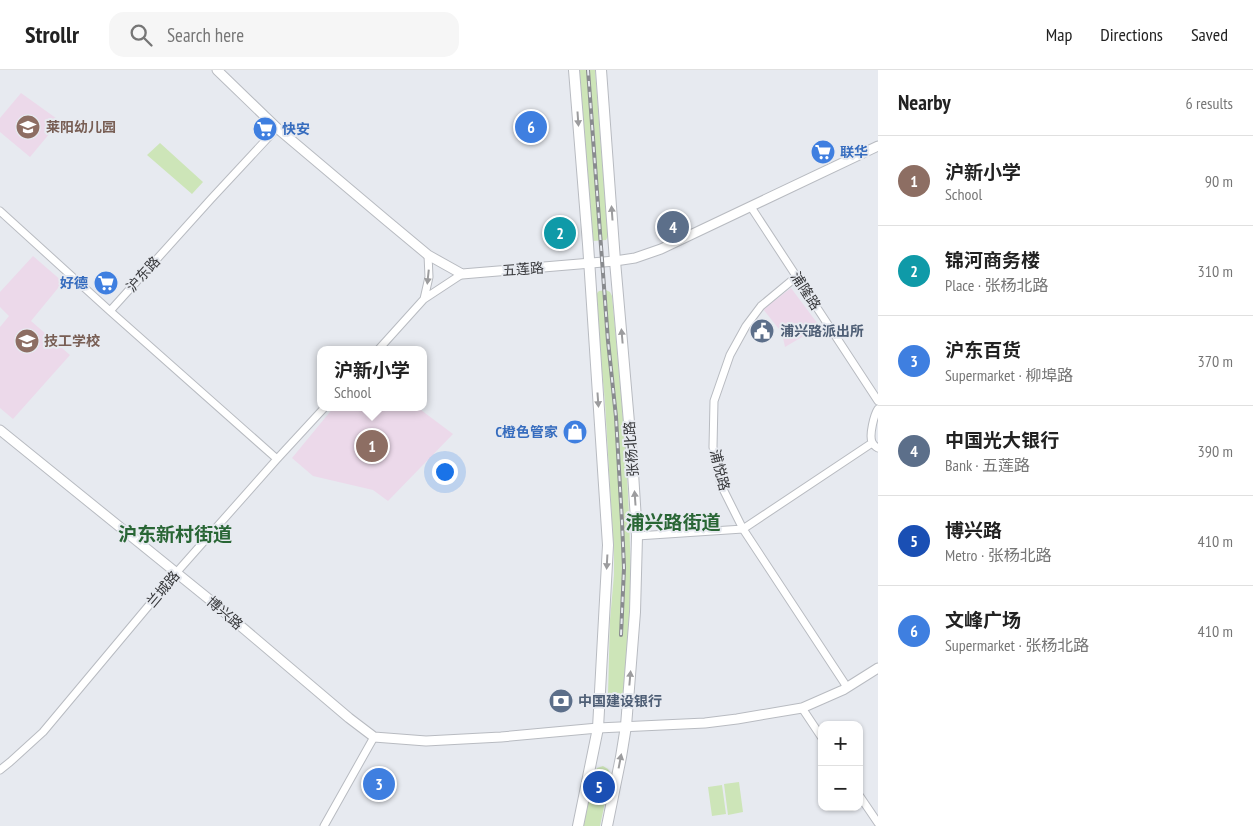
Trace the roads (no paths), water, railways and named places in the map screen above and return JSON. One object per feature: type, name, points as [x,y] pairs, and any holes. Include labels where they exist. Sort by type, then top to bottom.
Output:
[{"type":"main road","points":[[574,70],[608,545],[598,728],[578,826]]},
{"type":"main road","name":"张杨北路","points":[[601,70],[637,536],[636,612],[626,726],[607,826]]},
{"type":"street","points":[[217,70],[277,128],[428,254],[462,274],[424,299],[382,346]]},
{"type":"street","name":"沪东路","points":[[110,311],[277,128]]},
{"type":"street","name":"五莲路","points":[[462,274],[589,264],[635,258],[662,249],[878,146]]},
{"type":"street","name":"浦隆路","points":[[751,207],[878,401]]},
{"type":"street","points":[[0,211],[277,459]]},
{"type":"street","points":[[424,299],[429,277],[428,254]]},
{"type":"street","name":"浦悦路","points":[[796,277],[761,306],[746,326],[730,355],[714,401],[713,447],[721,485],[743,529],[847,687]]},
{"type":"street","points":[[637,536],[743,529],[875,446],[871,435],[878,409]]},
{"type":"street","name":"兰城路","points":[[0,770],[43,732],[176,573],[321,411]]},
{"type":"street","name":"博兴路","points":[[0,430],[210,600],[374,737]]},
{"type":"street","points":[[324,826],[374,737],[426,741],[501,737],[626,726],[705,723],[737,719],[802,708],[843,690],[878,668]]},
{"type":"street","points":[[802,708],[818,732]]},
{"type":"street","points":[[863,800],[878,823]]},
{"type":"railway","points":[[588,70],[608,341],[616,417],[624,568],[621,635]]},
{"type":"place","name":"莱阳幼儿园","points":[[28,127]]},
{"type":"place","name":"文峰广场","points":[[531,127]]},
{"type":"place","name":"快安","points":[[265,129]]},
{"type":"place","name":"联华","points":[[823,152]]},
{"type":"place","name":"中国光大银行","points":[[673,227]]},
{"type":"place","name":"锦河商务楼","points":[[560,233]]},
{"type":"place","name":"好德","points":[[106,283]]},
{"type":"place","name":"浦兴路派出所","points":[[762,331]]},
{"type":"place","name":"技工学校","points":[[27,341]]},
{"type":"place","name":"C橙色管家","points":[[575,432]]},
{"type":"place","name":"沪新小学","points":[[372,446]]},
{"type":"place","name":"中国建设银行","points":[[561,701]]},
{"type":"place","name":"沪东百货","points":[[379,784]]},
{"type":"place","name":"博兴路","points":[[599,787]]},
{"type":"district","name":"浦兴路街道","points":[[673,522]]},
{"type":"district","name":"沪东新村街道","points":[[175,534]]}]
